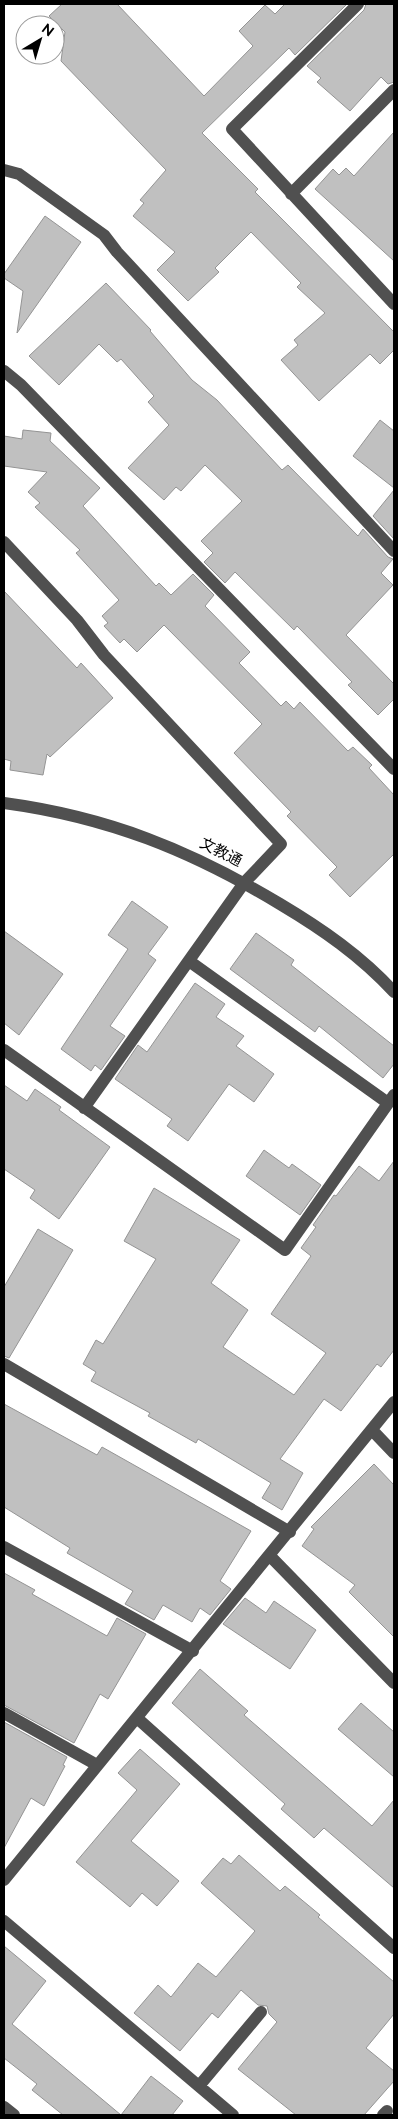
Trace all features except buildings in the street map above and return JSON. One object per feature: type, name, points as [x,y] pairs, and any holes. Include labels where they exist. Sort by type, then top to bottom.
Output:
[{"type":"street","points":[[358,4],[232,130],[394,304]]},
{"type":"street","points":[[292,194],[394,90]]},
{"type":"street","points":[[4,170],[20,174],[104,236],[394,551]]},
{"type":"street","points":[[4,371],[28,392],[394,769]]},
{"type":"street","points":[[4,542],[77,620],[104,655],[281,844],[244,883],[84,1108]]},
{"type":"street","name":"文教通","points":[[4,803],[97,820],[172,846],[244,883],[315,926],[360,959],[394,992]]},
{"type":"street","points":[[4,1050],[285,1250],[391,1099],[189,961]]},
{"type":"street","points":[[4,1364],[290,1532]]},
{"type":"street","points":[[6,1873],[193,1651],[394,1402]]},
{"type":"street","points":[[372,1430],[394,1453]]},
{"type":"street","points":[[4,1547],[193,1651]]},
{"type":"street","points":[[270,1556],[394,1683]]},
{"type":"street","points":[[4,1713],[97,1765]]},
{"type":"street","points":[[137,1718],[394,1948]]},
{"type":"street","points":[[4,1921],[233,2115]]},
{"type":"street","points":[[199,2086],[261,2012]]},
{"type":"street","points":[[4,2107],[14,2115]]}]
